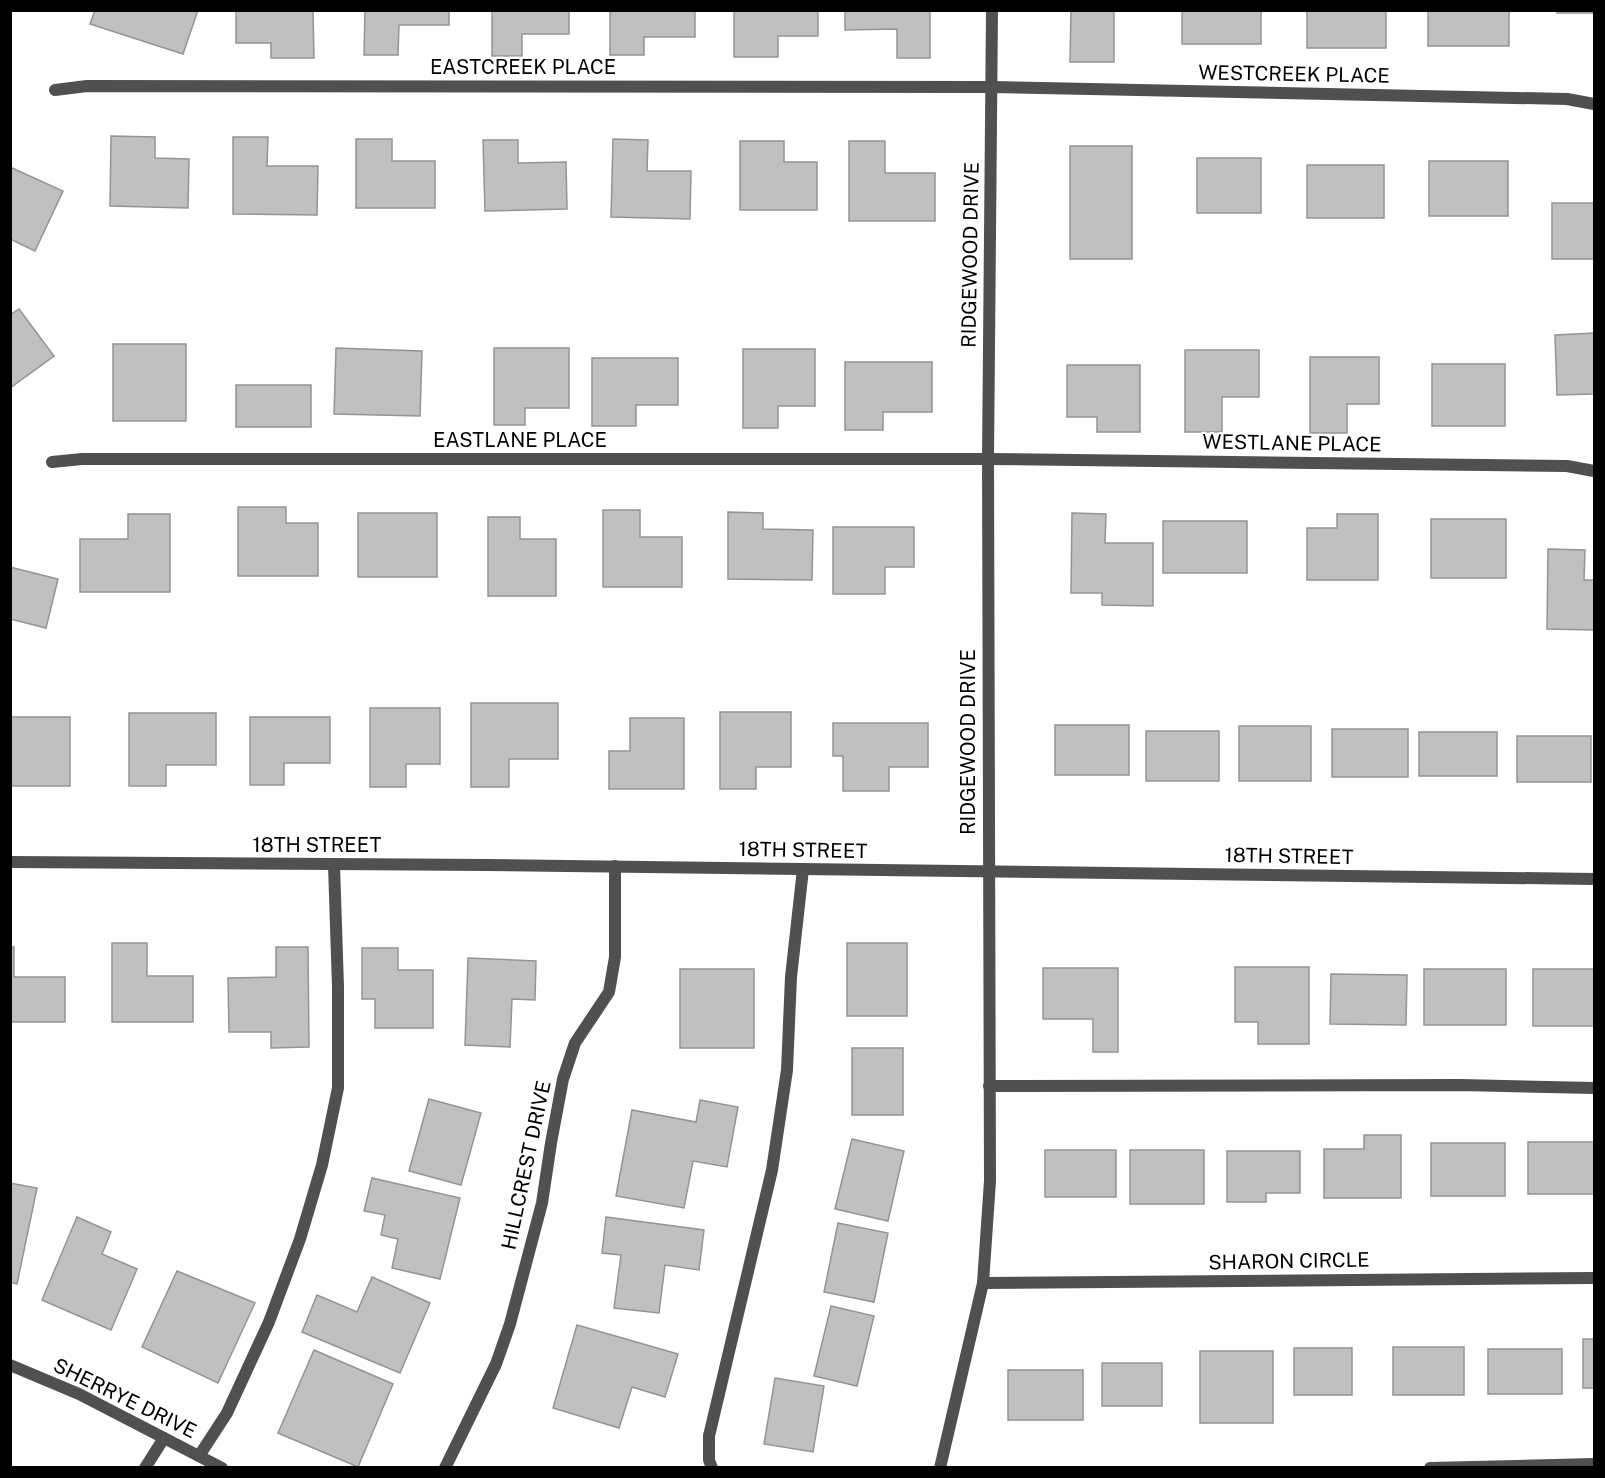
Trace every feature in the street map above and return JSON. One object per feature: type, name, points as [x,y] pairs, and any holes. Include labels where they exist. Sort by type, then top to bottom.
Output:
[{"type":"street","name":"RIDGEWOOD DRIVE","points":[[940,1467],[983,1283],[990,1181],[988,459],[992,10]]},
{"type":"street","name":"EASTCREEK PLACE","points":[[55,90],[87,86],[992,87]]},
{"type":"street","name":"WESTCREEK PLACE","points":[[992,87],[1567,99],[1594,104]]},
{"type":"street","name":"EASTLANE PLACE","points":[[52,462],[82,459],[988,459]]},
{"type":"street","name":"WESTLANE PLACE","points":[[988,459],[1567,466],[1594,471]]},
{"type":"street","name":"18TH STREET","points":[[10,862],[1594,879]]},
{"type":"street","points":[[200,1456],[227,1413],[269,1322],[300,1239],[322,1165],[338,1088],[338,987],[334,865]]},
{"type":"street","name":"HILLCREST DRIVE","points":[[444,1467],[496,1364],[510,1324],[542,1203],[563,1078],[575,1043],[609,992],[615,957],[615,867]]},
{"type":"street","points":[[712,1467],[709,1460],[709,1436],[772,1170],[787,1070],[791,977],[803,869]]},
{"type":"street","points":[[989,1086],[1461,1084],[1594,1088]]},
{"type":"street","name":"SHARON CIRCLE","points":[[983,1283],[1594,1278]]},
{"type":"street","name":"SHERRYE DRIVE","points":[[10,1365],[79,1394],[222,1467]]},
{"type":"street","points":[[146,1467],[164,1438]]},
{"type":"street","points":[[1430,1467],[1594,1464]]},
{"type":"building","points":[[95,10],[198,10],[183,54],[90,24]]},
{"type":"building","points":[[236,10],[313,10],[314,58],[271,58],[271,43],[236,43]]},
{"type":"building","points":[[365,10],[449,10],[449,25],[399,25],[398,55],[364,55]]},
{"type":"building","points":[[492,10],[569,10],[569,34],[522,34],[522,56],[492,56]]},
{"type":"building","points":[[610,10],[695,10],[695,37],[644,37],[644,55],[610,55]]},
{"type":"building","points":[[734,10],[818,10],[818,36],[778,36],[778,57],[734,57]]},
{"type":"building","points":[[845,10],[930,10],[930,58],[897,58],[897,29],[845,30]]},
{"type":"building","points":[[1071,10],[1114,10],[1114,62],[1070,62]]},
{"type":"building","points":[[1182,10],[1261,10],[1261,44],[1182,44]]},
{"type":"building","points":[[1307,10],[1386,10],[1386,48],[1307,48]]},
{"type":"building","points":[[1428,10],[1509,10],[1509,46],[1428,46]]},
{"type":"building","points":[[1557,10],[1594,10],[1594,13],[1557,13]]},
{"type":"building","points":[[111,136],[155,137],[155,158],[189,159],[188,208],[110,206]]},
{"type":"building","points":[[233,137],[268,137],[267,166],[318,166],[317,215],[233,214]]},
{"type":"building","points":[[356,139],[392,139],[392,161],[435,161],[435,208],[356,208]]},
{"type":"building","points":[[613,139],[648,140],[647,171],[691,171],[690,219],[611,217]]},
{"type":"building","points":[[483,140],[518,140],[518,163],[566,162],[567,209],[485,211]]},
{"type":"building","points":[[740,141],[784,141],[784,162],[817,162],[817,210],[740,210]]},
{"type":"building","points":[[849,141],[885,141],[885,173],[935,173],[935,221],[849,221]]},
{"type":"building","points":[[1070,146],[1132,146],[1132,259],[1070,259]]},
{"type":"building","points":[[1197,158],[1261,158],[1261,213],[1197,213]]},
{"type":"building","points":[[1429,161],[1508,161],[1508,216],[1429,216]]},
{"type":"building","points":[[1307,165],[1384,165],[1384,218],[1307,218]]},
{"type":"building","points":[[10,167],[63,191],[35,251],[10,239]]},
{"type":"building","points":[[1552,203],[1594,203],[1594,259],[1552,259]]},
{"type":"building","points":[[19,309],[54,356],[10,388],[10,315]]},
{"type":"building","points":[[1594,333],[1594,394],[1557,395],[1555,335]]},
{"type":"building","points":[[113,344],[186,344],[186,421],[113,421]]},
{"type":"building","points":[[336,348],[422,351],[420,416],[334,414]]},
{"type":"building","points":[[494,348],[569,348],[569,408],[525,408],[525,425],[494,425]]},
{"type":"building","points":[[743,349],[815,349],[815,406],[778,406],[778,428],[743,428]]},
{"type":"building","points":[[1185,350],[1259,350],[1259,397],[1222,397],[1222,432],[1185,432]]},
{"type":"building","points":[[1310,357],[1379,357],[1379,404],[1347,404],[1347,433],[1310,433]]},
{"type":"building","points":[[592,358],[678,358],[678,405],[636,405],[636,426],[592,426]]},
{"type":"building","points":[[845,362],[932,362],[932,412],[883,412],[883,430],[845,430]]},
{"type":"building","points":[[1432,364],[1505,364],[1505,426],[1432,426]]},
{"type":"building","points":[[1067,365],[1140,365],[1140,432],[1097,432],[1097,417],[1067,417]]},
{"type":"building","points":[[236,385],[311,385],[311,427],[236,427]]},
{"type":"building","points":[[238,507],[286,507],[286,523],[318,523],[318,576],[238,576]]},
{"type":"building","points":[[603,510],[640,510],[640,537],[682,537],[682,587],[603,587]]},
{"type":"building","points":[[728,512],[763,513],[763,529],[813,530],[812,580],[728,579]]},
{"type":"building","points":[[358,513],[437,513],[437,577],[358,577]]},
{"type":"building","points":[[1072,513],[1106,514],[1105,543],[1153,543],[1153,606],[1102,605],[1102,593],[1071,593]]},
{"type":"building","points":[[128,514],[170,514],[170,592],[80,592],[80,539],[128,539]]},
{"type":"building","points":[[1337,514],[1378,514],[1378,580],[1307,580],[1307,528],[1337,528]]},
{"type":"building","points":[[488,517],[520,517],[520,539],[556,539],[556,596],[488,596]]},
{"type":"building","points":[[1431,519],[1506,519],[1506,578],[1431,578]]},
{"type":"building","points":[[1163,521],[1247,521],[1247,573],[1163,573]]},
{"type":"building","points":[[833,527],[914,527],[914,567],[885,567],[885,594],[833,594]]},
{"type":"building","points":[[1548,549],[1585,550],[1584,580],[1594,580],[1594,630],[1547,629]]},
{"type":"building","points":[[10,567],[58,579],[46,628],[10,619]]},
{"type":"building","points":[[471,703],[558,703],[558,759],[509,759],[509,787],[471,787]]},
{"type":"building","points":[[370,708],[440,708],[440,764],[406,764],[406,787],[370,787]]},
{"type":"building","points":[[720,712],[791,712],[791,767],[756,767],[756,789],[720,789]]},
{"type":"building","points":[[129,713],[216,713],[216,765],[166,765],[166,786],[129,786]]},
{"type":"building","points":[[10,717],[70,717],[70,786],[10,786]]},
{"type":"building","points":[[250,717],[330,717],[330,763],[284,763],[284,785],[250,785]]},
{"type":"building","points":[[630,718],[684,718],[684,789],[609,789],[609,751],[630,751]]},
{"type":"building","points":[[833,723],[928,723],[928,767],[889,767],[889,791],[843,791],[843,756],[833,756]]},
{"type":"building","points":[[1055,725],[1129,725],[1129,775],[1055,775]]},
{"type":"building","points":[[1239,726],[1311,726],[1311,781],[1239,781]]},
{"type":"building","points":[[1332,729],[1408,729],[1408,777],[1332,777]]},
{"type":"building","points":[[1146,731],[1219,731],[1219,781],[1146,781]]},
{"type":"building","points":[[1419,732],[1497,732],[1497,776],[1419,776]]},
{"type":"building","points":[[1517,736],[1591,736],[1591,782],[1517,782]]},
{"type":"building","points":[[112,943],[147,943],[147,976],[193,976],[193,1022],[112,1022]]},
{"type":"building","points":[[847,943],[907,943],[907,1016],[847,1016]]},
{"type":"building","points":[[10,947],[14,947],[14,977],[65,977],[65,1022],[10,1022]]},
{"type":"building","points":[[276,947],[308,947],[309,1047],[271,1048],[271,1032],[229,1032],[228,978],[276,977]]},
{"type":"building","points":[[362,948],[398,948],[398,970],[433,970],[433,1028],[375,1028],[375,999],[362,999]]},
{"type":"building","points":[[468,958],[536,961],[535,1000],[512,999],[510,1047],[465,1045]]},
{"type":"building","points":[[1235,967],[1309,967],[1309,1044],[1258,1044],[1258,1022],[1235,1022]]},
{"type":"building","points":[[1043,968],[1118,968],[1118,1052],[1093,1052],[1093,1019],[1043,1019]]},
{"type":"building","points":[[680,969],[754,969],[754,1048],[680,1048]]},
{"type":"building","points":[[1424,969],[1506,969],[1506,1025],[1424,1025]]},
{"type":"building","points":[[1533,969],[1594,969],[1594,1026],[1533,1026]]},
{"type":"building","points":[[1331,974],[1407,975],[1406,1025],[1330,1024]]},
{"type":"building","points":[[852,1048],[903,1048],[903,1115],[852,1115]]},
{"type":"building","points":[[429,1099],[481,1113],[461,1185],[409,1171]]},
{"type":"building","points":[[700,1100],[738,1107],[727,1167],[693,1161],[684,1208],[616,1196],[632,1110],[696,1122]]},
{"type":"building","points":[[1364,1135],[1401,1135],[1401,1198],[1324,1198],[1324,1149],[1364,1149]]},
{"type":"building","points":[[852,1139],[904,1151],[888,1221],[835,1209]]},
{"type":"building","points":[[1528,1142],[1594,1142],[1594,1194],[1528,1194]]},
{"type":"building","points":[[1431,1143],[1505,1143],[1505,1196],[1431,1196]]},
{"type":"building","points":[[1045,1150],[1116,1150],[1116,1197],[1045,1197]]},
{"type":"building","points":[[1130,1150],[1204,1150],[1204,1204],[1130,1204]]},
{"type":"building","points":[[1227,1151],[1300,1151],[1300,1193],[1266,1193],[1266,1202],[1227,1202]]},
{"type":"building","points":[[372,1178],[460,1198],[440,1279],[392,1268],[398,1239],[381,1235],[385,1215],[364,1211]]},
{"type":"building","points":[[10,1183],[37,1188],[17,1284],[10,1282]]},
{"type":"building","points":[[77,1217],[111,1232],[102,1254],[137,1269],[111,1330],[42,1300]]},
{"type":"building","points":[[606,1217],[704,1230],[699,1270],[665,1265],[659,1313],[614,1308],[621,1255],[602,1253]]},
{"type":"building","points":[[838,1223],[888,1233],[874,1302],[824,1292]]},
{"type":"building","points":[[177,1271],[255,1303],[218,1383],[142,1347]]},
{"type":"building","points":[[372,1277],[430,1303],[400,1373],[302,1332],[317,1295],[357,1312]]},
{"type":"building","points":[[831,1306],[874,1316],[857,1386],[814,1376]]},
{"type":"building","points":[[577,1325],[678,1354],[665,1397],[632,1387],[619,1428],[553,1408]]},
{"type":"building","points":[[1583,1339],[1594,1339],[1594,1388],[1583,1388]]},
{"type":"building","points":[[1393,1347],[1464,1347],[1464,1395],[1393,1395]]},
{"type":"building","points":[[1294,1348],[1352,1348],[1352,1395],[1294,1395]]},
{"type":"building","points":[[1488,1349],[1562,1349],[1562,1394],[1488,1394]]},
{"type":"building","points":[[314,1350],[393,1384],[358,1467],[278,1433]]},
{"type":"building","points":[[1200,1351],[1273,1351],[1273,1423],[1200,1423]]},
{"type":"building","points":[[1102,1363],[1162,1363],[1162,1406],[1102,1406]]},
{"type":"building","points":[[1008,1370],[1083,1370],[1083,1420],[1008,1420]]},
{"type":"building","points":[[775,1378],[824,1386],[813,1452],[764,1444]]}]
